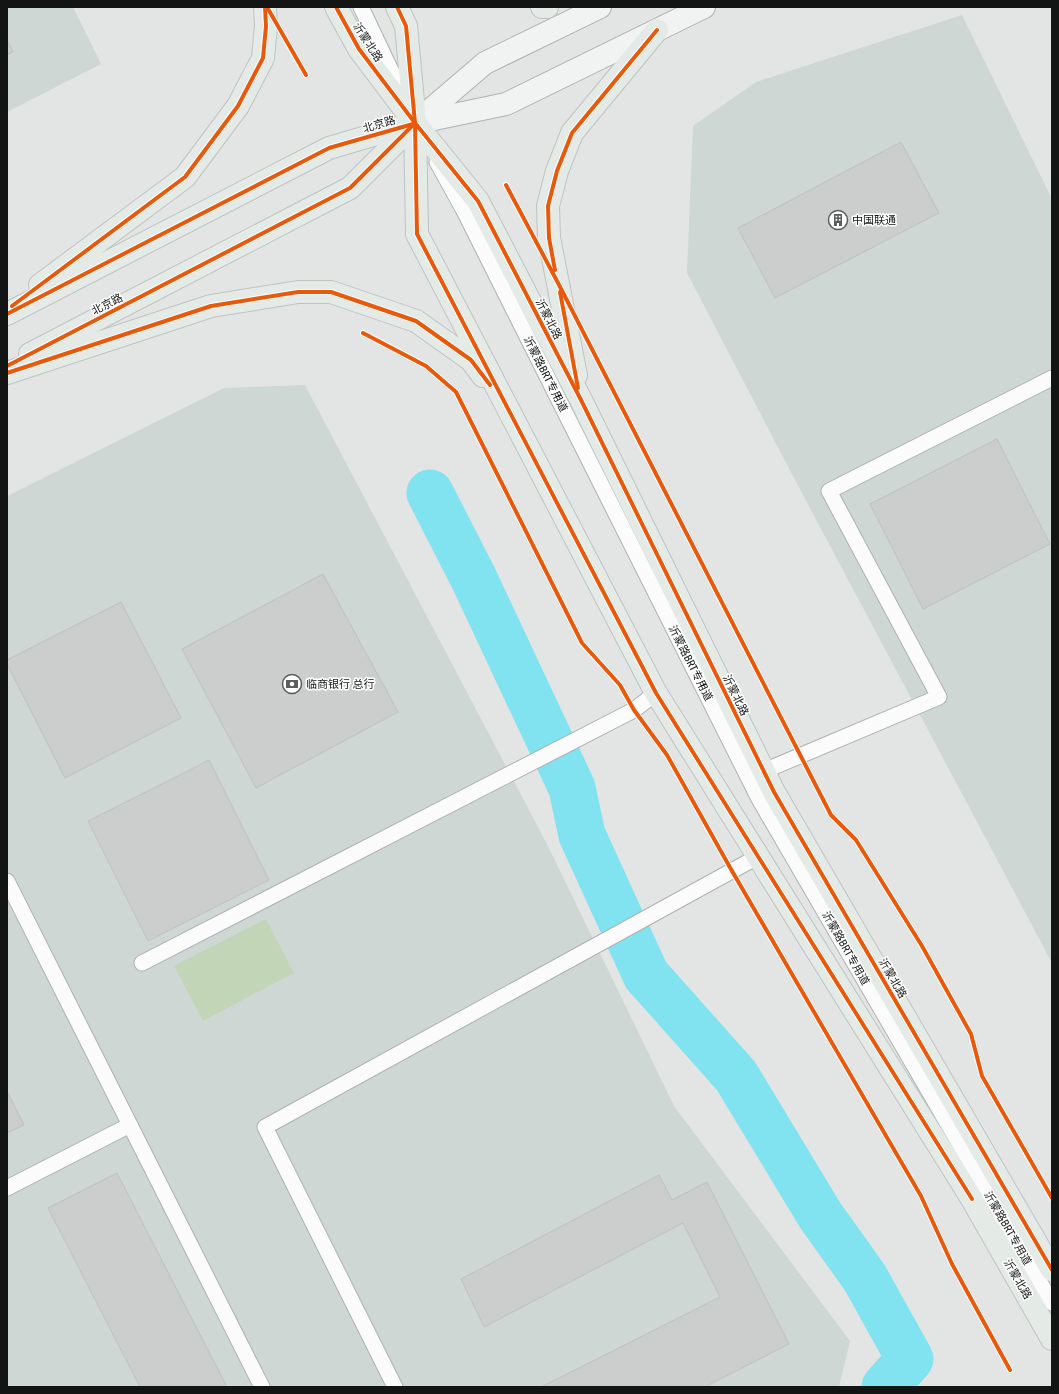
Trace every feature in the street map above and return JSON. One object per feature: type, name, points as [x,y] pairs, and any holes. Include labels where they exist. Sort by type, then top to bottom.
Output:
[{"type":"main road","points":[[7,310],[185,177],[238,106],[263,58],[266,26],[265,7]]},
{"type":"main road","name":"沂蒙北路","points":[[336,7],[359,49],[415,123],[478,200],[581,400],[764,771],[786,812],[1052,1270]]},
{"type":"main road","name":"沂蒙北路","points":[[397,7],[406,26],[415,123],[418,234],[504,403],[656,692],[972,1199],[1052,1339]]},
{"type":"main road","points":[[542,7],[547,7]]},
{"type":"main road","name":"北京路","points":[[7,366],[350,188],[415,123],[485,63],[600,7]]},
{"type":"main road","name":"北京路","points":[[7,314],[329,148],[415,123],[506,104],[704,7]]},
{"type":"main road","points":[[581,400],[549,238],[548,206],[558,171],[572,133],[657,30]]},
{"type":"main road","points":[[7,373],[211,306],[298,292],[331,292],[416,321],[471,360],[504,403]]},
{"type":"lane","name":"沂蒙路BRT专用道","points":[[360,7],[415,123],[463,209],[759,799],[1052,1303]]},
{"type":"lane","points":[[764,771],[939,697],[829,491],[1052,378]]},
{"type":"lane","points":[[142,963],[634,710],[656,692]]},
{"type":"lane","points":[[395,1387],[265,1127],[759,856]]},
{"type":"lane","points":[[7,881],[262,1387]]},
{"type":"lane","points":[[7,1188],[130,1125]]},
{"type":"shaded area","points":[[7,7],[73,7],[101,64],[7,112]]},
{"type":"shaded area","points":[[962,15],[1052,199],[1052,963],[795,480],[687,273],[693,126],[756,82]]},
{"type":"shaded area","points":[[305,385],[548,846],[674,1106],[850,1341],[839,1387],[7,1387],[7,496],[224,388]]},
{"type":"green space","points":[[266,919],[294,973],[203,1021],[174,966]]},
{"type":"building","points":[[7,39],[13,52],[7,55]]},
{"type":"building","name":"中国联通","points":[[901,142],[939,213],[775,298],[738,228]]},
{"type":"building","points":[[997,439],[1050,544],[923,609],[870,504]]},
{"type":"building","points":[[323,574],[398,712],[256,788],[182,649]]},
{"type":"building","points":[[121,602],[181,718],[65,778],[7,664],[7,660]]},
{"type":"building","points":[[209,760],[269,880],[148,941],[88,821]]},
{"type":"building","points":[[7,1091],[24,1125],[7,1133]]},
{"type":"building","points":[[117,1173],[227,1387],[140,1387],[48,1208]]},
{"type":"building","points":[[659,1175],[672,1200],[707,1182],[789,1344],[705,1387],[541,1387],[720,1297],[683,1223],[484,1327],[461,1279]]},
{"type":"waterway","points":[[430,493],[474,579],[572,788],[582,835],[646,975],[736,1076],[820,1215],[865,1278],[910,1359],[885,1387]]},
{"type":"cycle path","points":[[12,306],[185,177],[238,106],[263,58],[266,26],[265,7]]},
{"type":"cycle path","points":[[267,7],[306,75]]},
{"type":"cycle path","points":[[336,7],[359,49],[415,123],[478,201],[581,400],[774,792],[1052,1270]]},
{"type":"cycle path","points":[[397,7],[406,26],[415,123],[417,234],[656,693],[972,1199]]},
{"type":"cycle path","points":[[555,270],[549,238],[548,206],[557,171],[572,133],[657,30]]},
{"type":"cycle path","points":[[7,366],[350,188],[415,123]]},
{"type":"cycle path","points":[[7,314],[329,148],[413,124]]},
{"type":"cycle path","points":[[506,185],[557,281],[831,815],[856,840],[922,946],[971,1034],[982,1076],[1052,1198]]},
{"type":"cycle path","points":[[7,373],[211,306],[298,292],[331,292],[416,321],[471,360],[490,385]]},
{"type":"cycle path","points":[[560,292],[578,388]]},
{"type":"cycle path","points":[[363,333],[426,366],[456,392],[582,643],[620,685],[634,710],[667,755],[732,871],[921,1196],[952,1264],[1010,1370]]},
{"type":"place","name":"中国联通","points":[[838,220]]},
{"type":"place","name":"临商银行 总行","points":[[292,684]]}]
